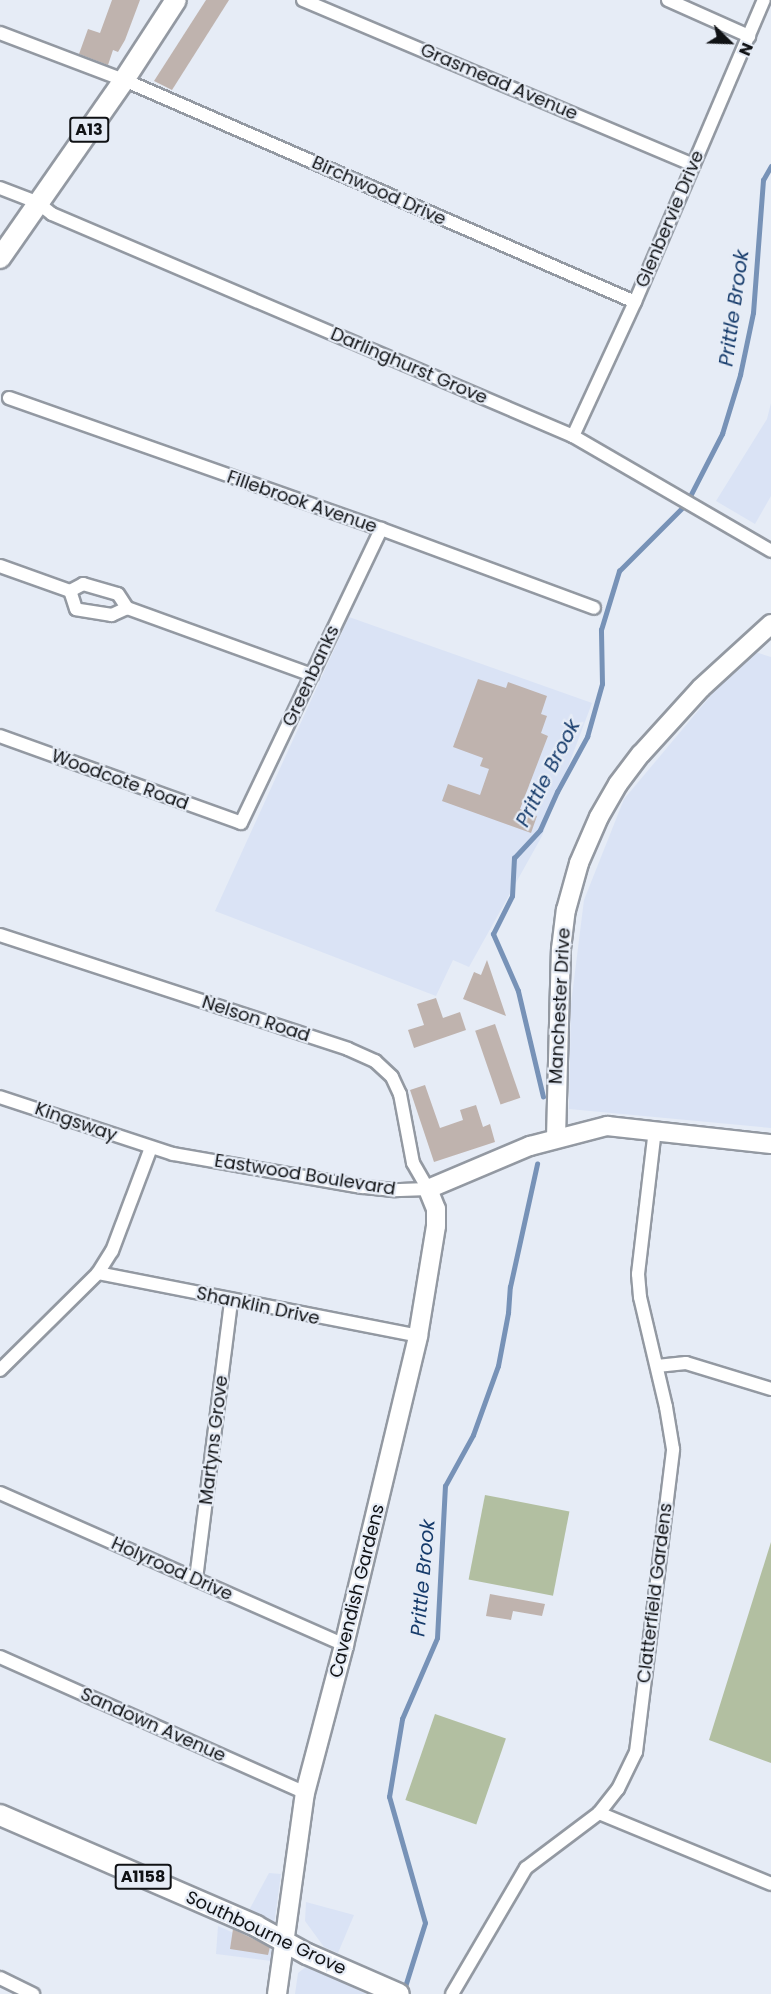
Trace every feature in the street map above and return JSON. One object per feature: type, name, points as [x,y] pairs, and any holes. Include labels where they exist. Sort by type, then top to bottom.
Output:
[{"type":"main road","name":"A13","points":[[0,258],[124,80],[176,0]]},
{"type":"main road","name":"Southbourne Grove","points":[[0,1815],[284,1940],[307,1954],[397,1993]]},
{"type":"street","name":"Grasmead Avenue","points":[[303,0],[694,165]]},
{"type":"street","points":[[668,0],[749,36]]},
{"type":"street","name":"Glenbervie Drive","points":[[573,436],[635,302],[764,0]]},
{"type":"street","name":"Birchwood Drive","points":[[0,33],[124,80],[635,302]]},
{"type":"street","name":"Darlinghurst Grove","points":[[0,188],[37,202],[51,214],[573,436],[771,551]]},
{"type":"street","name":"Fillebrook Avenue","points":[[3,396],[381,529],[594,608]]},
{"type":"street","name":"Greenbanks","points":[[241,823],[381,529]]},
{"type":"street","points":[[0,566],[70,591],[83,584],[118,594],[127,608],[312,675]]},
{"type":"street","points":[[70,591],[76,609],[112,615],[127,608]]},
{"type":"street","name":"Manchester Drive","points":[[556,1138],[561,949],[566,910],[579,862],[599,817],[618,784],[641,754],[700,688],[771,624]]},
{"type":"street","name":"Woodcote Road","points":[[0,736],[241,823]]},
{"type":"street","name":"Nelson Road","points":[[0,935],[348,1049],[375,1061],[392,1077],[400,1094],[413,1163],[428,1189]]},
{"type":"street","name":"Kingsway","points":[[1,1099],[152,1148]]},
{"type":"street","name":"Eastwood Boulevard","points":[[152,1148],[362,1187],[393,1190],[428,1189],[530,1146],[607,1125],[771,1144]]},
{"type":"street","name":"Clatterfield Gardens","points":[[452,1994],[526,1868],[599,1813],[618,1789],[636,1752],[673,1449],[657,1366],[640,1297],[638,1274],[655,1130]]},
{"type":"street","points":[[0,1370],[98,1274],[112,1251],[152,1148]]},
{"type":"street","name":"Cavendish Gardens","points":[[277,1994],[305,1793],[344,1645],[418,1336],[436,1226],[435,1209],[428,1189]]},
{"type":"street","name":"Shanklin Drive","points":[[98,1274],[418,1336]]},
{"type":"street","name":"Martyns Grove","points":[[196,1579],[231,1300]]},
{"type":"street","points":[[657,1366],[686,1363],[771,1389]]},
{"type":"street","name":"Holyrood Drive","points":[[0,1493],[344,1645]]},
{"type":"street","name":"Sandown Avenue","points":[[0,1657],[305,1793]]},
{"type":"street","points":[[599,1813],[771,1884]]},
{"type":"street","points":[[0,1978],[33,1994]]},
{"type":"shaded area","points":[[771,403],[771,496],[755,524],[716,501],[767,419]]},
{"type":"shaded area","points":[[349,617],[592,703],[542,836],[469,967],[453,960],[436,996],[215,911]]},
{"type":"shaded area","points":[[749,650],[771,657],[771,1128],[569,1109],[571,1004],[584,900],[624,799]]},
{"type":"shaded area","points":[[269,1873],[281,1874],[274,1925],[248,1912]]},
{"type":"shaded area","points":[[306,1902],[354,1915],[338,1953],[324,1947],[305,1921]]},
{"type":"shaded area","points":[[218,1926],[272,1950],[271,1961],[216,1954]]},
{"type":"shaded area","points":[[307,1966],[367,1994],[295,1994],[298,1973]]},
{"type":"green space","points":[[485,1495],[569,1511],[553,1596],[469,1579]]},
{"type":"green space","points":[[771,1542],[771,1763],[709,1740]]},
{"type":"green space","points":[[435,1714],[506,1738],[476,1824],[405,1800]]},
{"type":"building","points":[[112,0],[140,0],[125,40],[118,52],[113,50],[108,65],[79,54],[88,29],[100,33]]},
{"type":"building","points":[[206,0],[229,0],[172,90],[154,81]]},
{"type":"building","points":[[478,679],[506,688],[508,682],[547,696],[541,714],[547,716],[541,733],[548,736],[520,809],[537,816],[531,833],[442,801],[448,784],[480,795],[489,769],[480,766],[483,758],[453,747]]},
{"type":"building","points":[[487,960],[506,1016],[463,999],[474,972],[481,975]]},
{"type":"building","points":[[436,998],[443,1018],[460,1012],[466,1030],[414,1048],[408,1030],[424,1025],[417,1004]]},
{"type":"building","points":[[495,1024],[520,1098],[501,1105],[475,1031]]},
{"type":"building","points":[[425,1085],[440,1128],[463,1120],[460,1110],[476,1105],[483,1127],[490,1124],[495,1142],[434,1162],[410,1090]]},
{"type":"building","points":[[490,1594],[545,1604],[542,1616],[513,1611],[511,1620],[486,1616]]},
{"type":"building","points":[[233,1929],[270,1947],[268,1955],[230,1949]]},
{"type":"waterway","name":"Prittle Brook","points":[[543,1097],[518,991],[493,934],[512,896],[514,858],[540,830],[557,792],[587,737],[602,684],[601,630],[619,571],[686,504],[722,434],[740,375],[753,313],[763,180],[771,166]]},
{"type":"waterway","name":"Prittle Brook","points":[[404,1990],[425,1923],[389,1797],[402,1719],[437,1638],[445,1486],[473,1435],[498,1366],[508,1313],[510,1287],[537,1164]]}]
